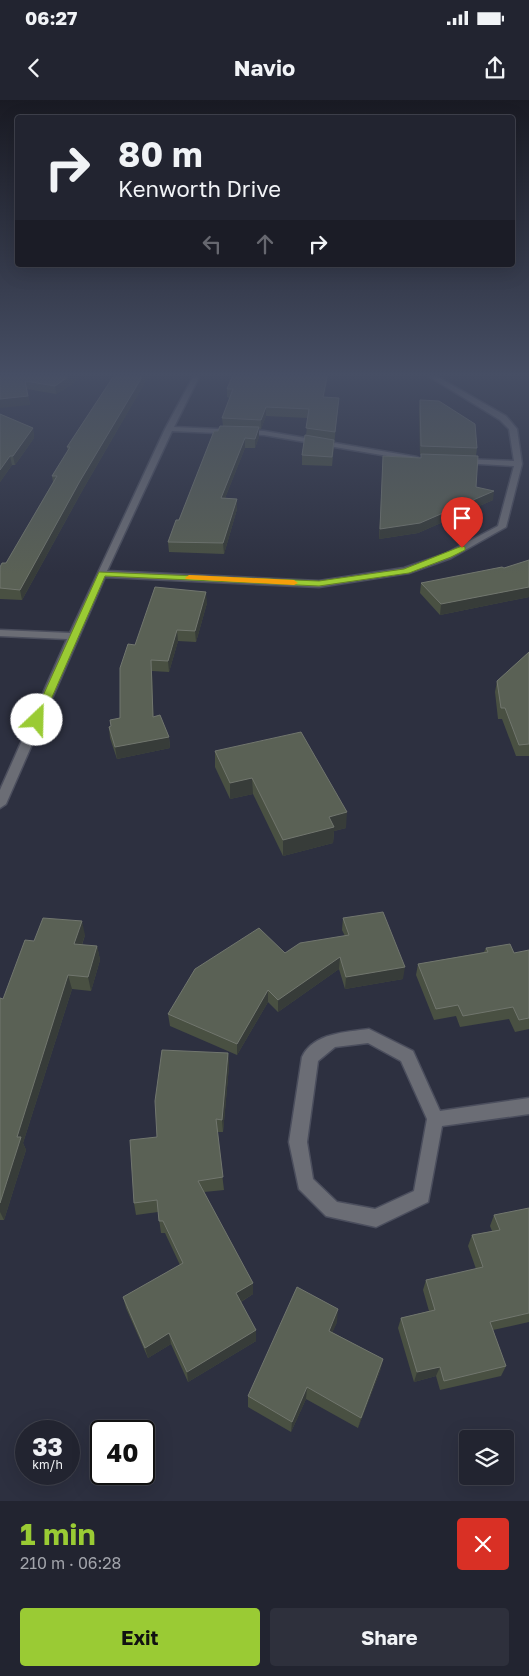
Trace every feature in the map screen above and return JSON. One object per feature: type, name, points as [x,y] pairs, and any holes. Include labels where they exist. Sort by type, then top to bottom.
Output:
[{"type":"street","points":[[0,804],[163,442]]},
{"type":"street","points":[[321,442],[422,459]]},
{"type":"street","points":[[102,574],[319,584],[406,571],[448,556],[502,527],[518,464],[515,442]]},
{"type":"street","points":[[451,461],[518,464]]},
{"type":"street","points":[[0,633],[74,636]]},
{"type":"street","points":[[369,1036],[407,1056],[435,1119],[422,1196],[376,1218],[332,1210],[305,1183],[298,1142],[310,1057],[331,1041],[369,1036]]},
{"type":"street","points":[[435,1119],[529,1106]]},
{"type":"building","points":[[0,442],[23,442],[13,456],[10,456],[0,470]]},
{"type":"building","points":[[70,442],[103,442],[20,590],[0,588],[0,567],[2,563],[6,563],[57,476],[52,476],[70,447],[67,447]]},
{"type":"building","points":[[210,442],[243,442],[221,498],[237,499],[223,543],[168,542],[176,520],[179,520]]},
{"type":"building","points":[[304,442],[334,442],[332,457],[302,455]]},
{"type":"building","points":[[421,442],[477,442],[477,448],[421,446]]},
{"type":"building","points":[[421,454],[478,456],[476,487],[494,491],[420,523],[380,529],[383,456],[421,458]]},
{"type":"building","points":[[529,560],[529,587],[441,604],[421,583],[504,568]]},
{"type":"building","points":[[155,587],[206,592],[195,631],[177,630],[168,661],[151,660],[153,717],[160,715],[169,737],[115,747],[109,727],[111,726],[110,720],[120,718],[120,668],[128,644],[135,645]]},
{"type":"building","points":[[529,652],[529,744],[519,745],[505,708],[501,708],[497,681]]},
{"type":"building","points":[[301,732],[347,812],[329,817],[334,827],[283,840],[252,778],[230,783],[215,751]]},
{"type":"building","points":[[383,912],[405,967],[346,977],[340,957],[278,1000],[268,990],[237,1044],[168,1014],[195,969],[259,928],[285,953],[300,943],[349,935],[343,918]]},
{"type":"building","points":[[43,918],[82,921],[74,944],[97,946],[88,977],[68,975],[17,1137],[21,1137],[0,1203],[0,998],[3,999],[25,940],[34,941]]},
{"type":"building","points":[[510,944],[514,953],[529,950],[529,1018],[519,1020],[513,1007],[463,1016],[458,1005],[436,1009],[418,964],[488,952],[486,948]]},
{"type":"building","points":[[162,1050],[228,1053],[222,1120],[216,1119],[223,1177],[198,1181],[253,1283],[236,1293],[256,1330],[187,1372],[169,1333],[145,1348],[123,1297],[183,1263],[163,1221],[159,1221],[157,1200],[134,1203],[130,1140],[157,1137],[155,1101]]},
{"type":"building","points":[[529,1208],[529,1313],[490,1322],[506,1366],[444,1381],[440,1367],[417,1372],[401,1318],[435,1310],[426,1280],[483,1267],[472,1235],[500,1230],[494,1215]]},
{"type":"building","points":[[297,1287],[338,1309],[329,1331],[383,1359],[361,1418],[307,1387],[292,1422],[248,1396]]},
{"type":"slow traffic","points":[[189,578],[294,583]]},
{"type":"route","points":[[37,720],[102,574],[319,584],[406,571],[448,556],[462,548]]}]
